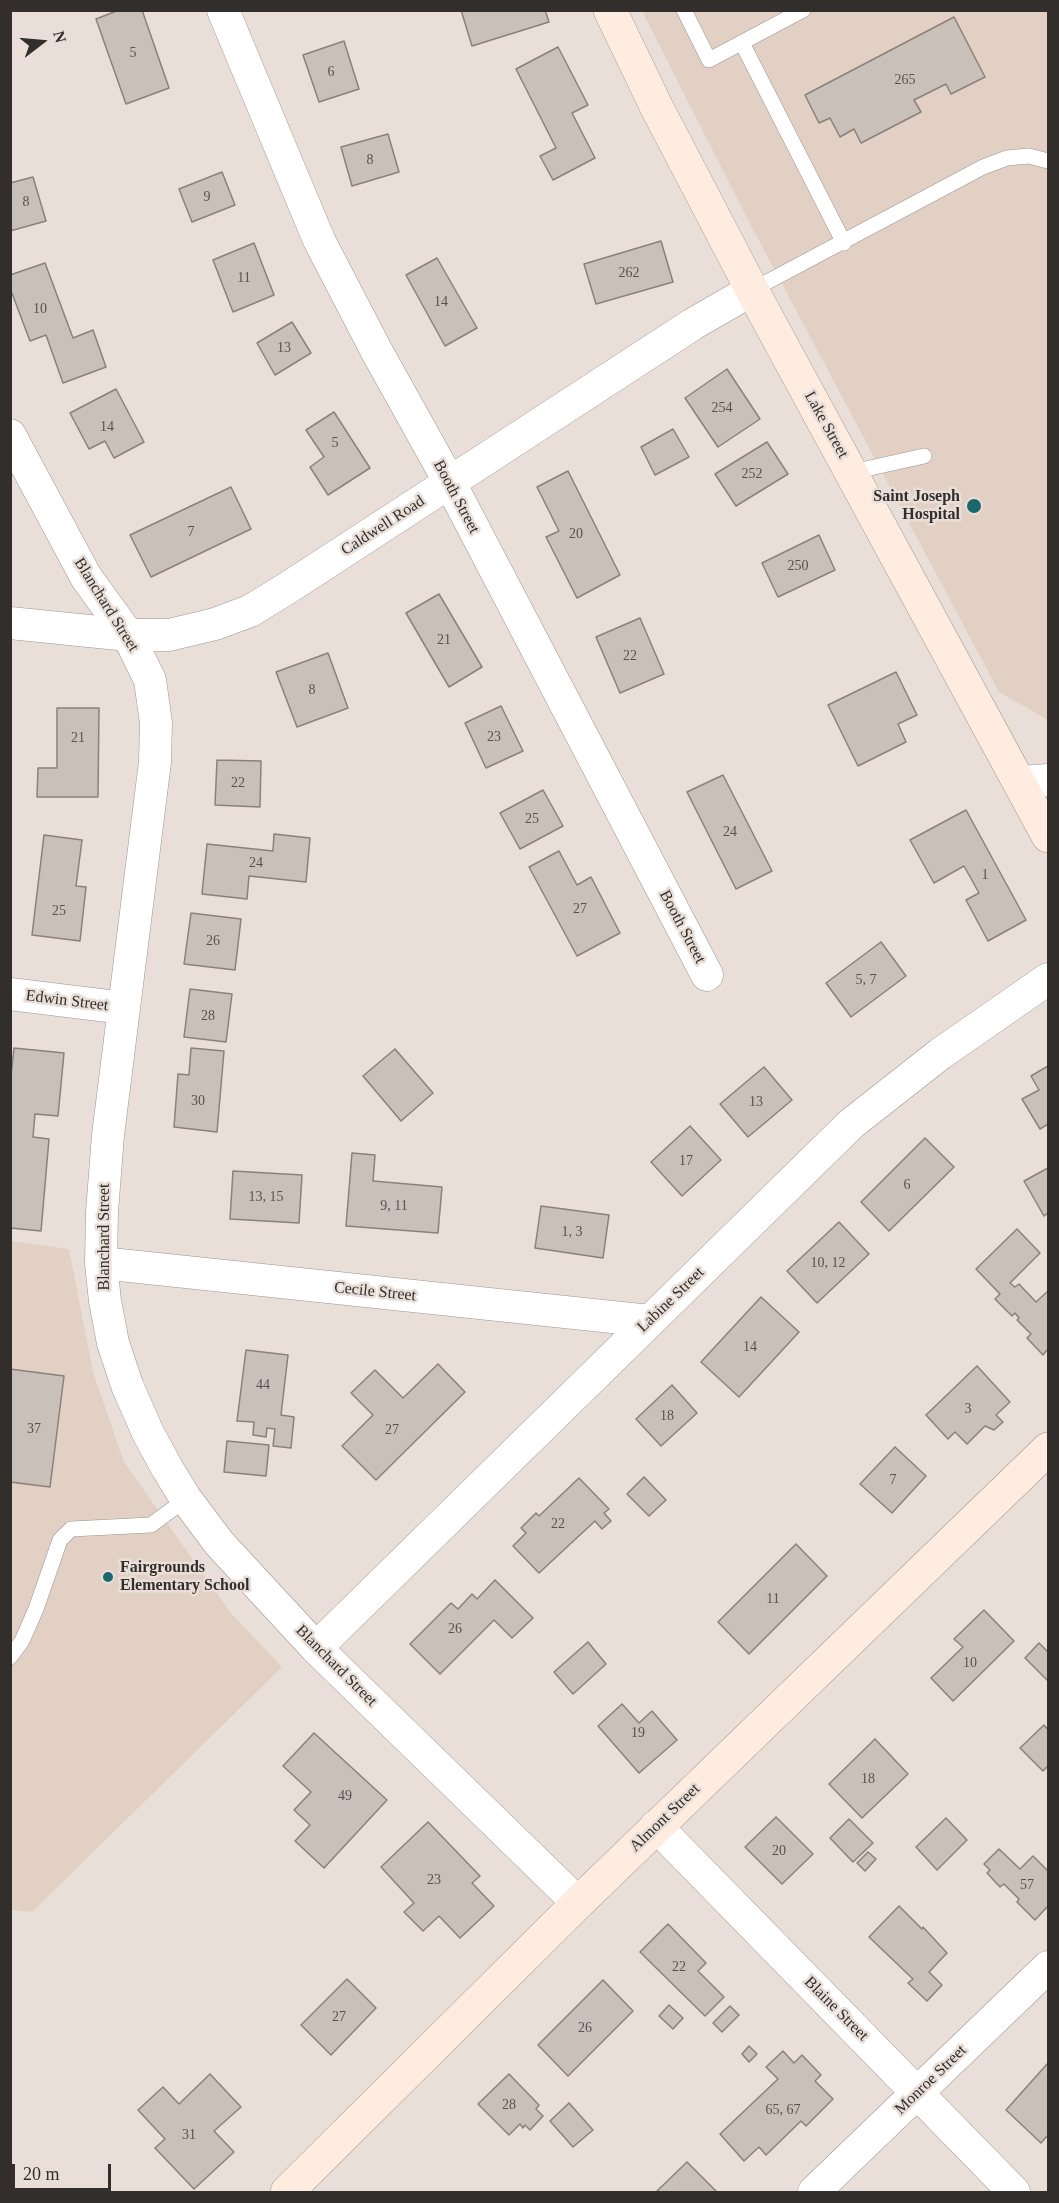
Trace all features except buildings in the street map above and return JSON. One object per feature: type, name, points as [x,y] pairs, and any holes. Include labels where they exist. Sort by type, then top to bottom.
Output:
[{"type":"street","name":"Booth Street","points":[[223,10],[319,240],[376,350],[450,483],[707,975]]},
{"type":"street","name":"Lake Street","points":[[610,10],[656,106],[752,290],[852,472],[1035,781],[1048,836]]},
{"type":"street","name":"Caldwell Road","points":[[10,623],[128,635],[169,634],[215,624],[250,610],[450,483],[683,330],[752,290]]},
{"type":"street","name":"Blanchard Street","points":[[10,435],[86,576],[128,635],[150,680],[156,723],[155,762],[107,1146],[102,1212],[101,1263],[105,1300],[112,1335],[127,1385],[148,1433],[186,1499],[219,1543],[316,1648],[579,1903]]},
{"type":"street","name":"Labine Street","points":[[316,1648],[851,1124],[940,1053],[1048,979]]},
{"type":"street","name":"Edwin Street","points":[[10,994],[124,1008]]},
{"type":"street","name":"Cecile Street","points":[[101,1263],[650,1321]]},
{"type":"street","name":"Almont Street","points":[[287,2193],[656,1826],[1048,1449]]},
{"type":"street","name":"Blaine Street","points":[[656,1826],[1014,2193]]},
{"type":"street","name":"Monroe Street","points":[[814,2193],[1048,1967]]},
{"type":"lane","points":[[684,10],[709,60],[803,10]]},
{"type":"lane","points":[[742,43],[844,243]]},
{"type":"lane","points":[[752,290],[983,167],[1007,158],[1029,156],[1048,161]]},
{"type":"lane","points":[[852,472],[924,456]]},
{"type":"lane","points":[[10,1657],[22,1641],[36,1609],[60,1540],[71,1529],[151,1525],[186,1499]]},
{"type":"shaded area","name":"Saint Joseph Hospital","points":[[642,11],[1048,11],[1048,720],[999,692],[748,220]]},
{"type":"shaded area","name":"Fairgrounds Elementary School","points":[[11,1241],[69,1249],[93,1372],[124,1462],[230,1612],[282,1667],[32,1912],[11,1910]]},
{"type":"place","name":"Saint Joseph Hospital","points":[[974,506]]},
{"type":"place","name":"Fairgrounds Elementary School","points":[[108,1577]]}]
